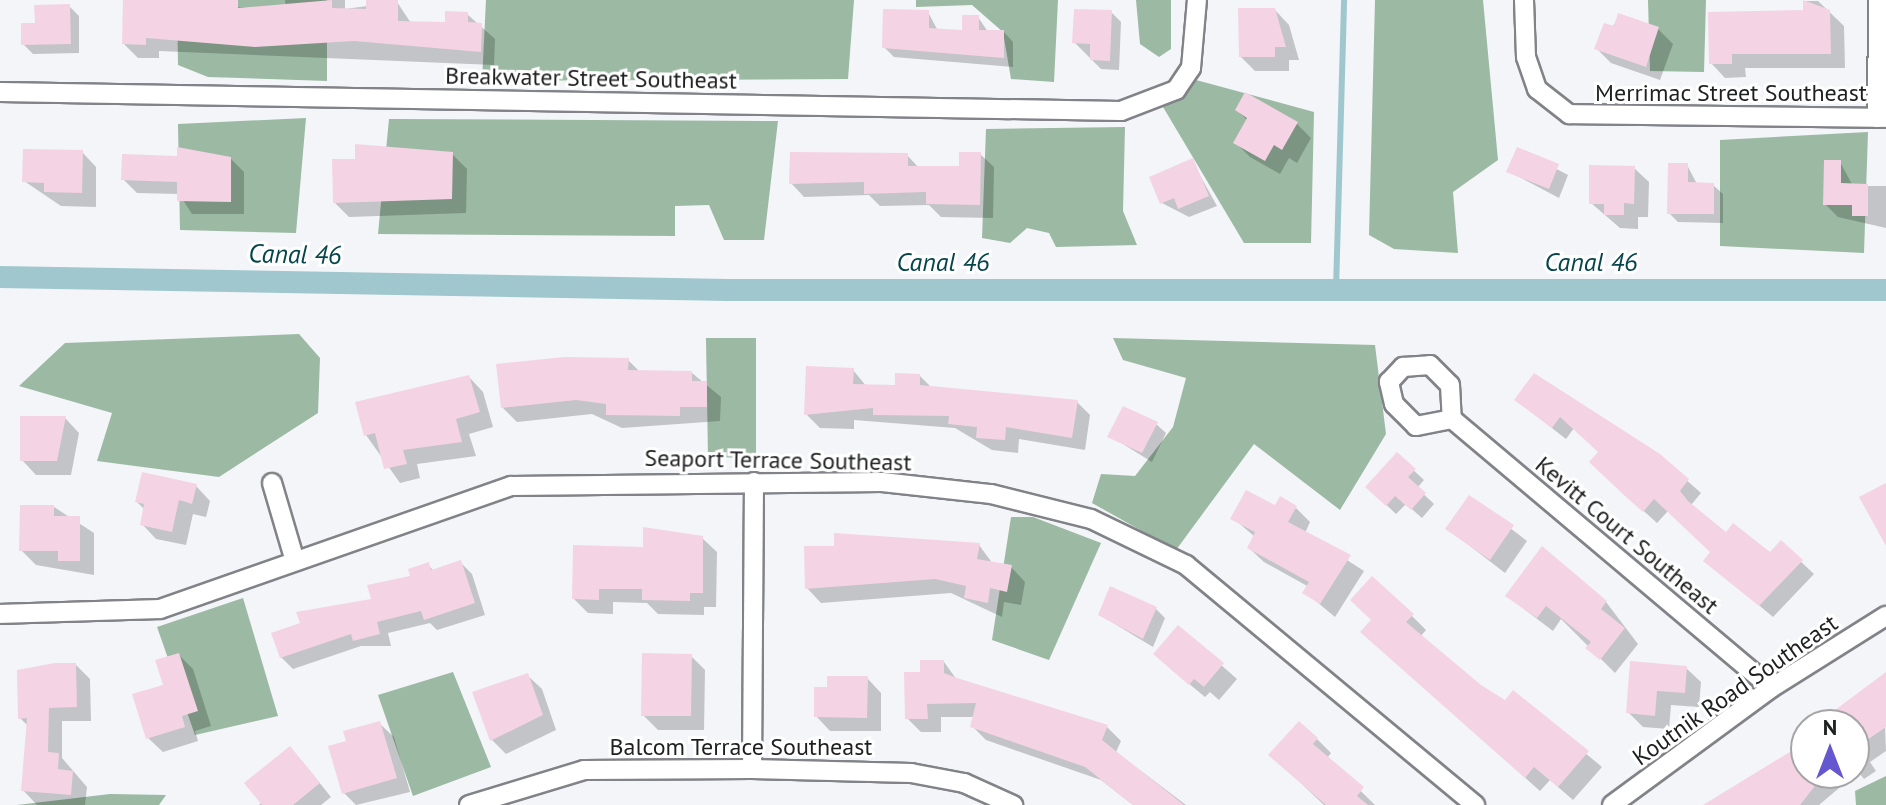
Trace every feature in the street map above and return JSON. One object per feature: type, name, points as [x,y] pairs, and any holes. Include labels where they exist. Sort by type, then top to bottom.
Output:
[{"type":"street","name":"Breakwater Street Southeast","points":[[0,92],[1121,111],[1176,90],[1191,68],[1197,0]]},
{"type":"street","name":"Merrimac Street Southeast","points":[[1524,0],[1526,57],[1537,89],[1569,114],[1595,118],[1882,118]]},
{"type":"street","points":[[1878,0],[1882,118]]},
{"type":"street","name":"Kevitt Court Southeast","points":[[1452,419],[1771,688]]},
{"type":"street","points":[[752,769],[754,482]]},
{"type":"street","name":"Seaport Terrace Southeast","points":[[0,614],[160,609],[511,486],[882,482],[991,494],[1091,519],[1186,565],[1475,805]]},
{"type":"street","points":[[272,483],[295,561]]},
{"type":"street","name":"Koutnik Road Southeast","points":[[1612,805],[1771,688],[1886,616]]},
{"type":"street","name":"Balcom Terrace Southeast","points":[[469,805],[584,770],[752,769],[911,773],[964,783],[1013,805]]},
{"type":"green space","points":[[177,0],[327,0],[327,81],[208,77],[178,65]]},
{"type":"green space","points":[[486,0],[854,0],[848,79],[482,81]]},
{"type":"green space","points":[[916,0],[1058,0],[1054,82],[1011,79],[1003,32],[972,5],[916,7]]},
{"type":"green space","points":[[1136,0],[1171,0],[1171,49],[1159,57],[1140,44]]},
{"type":"green space","points":[[1375,0],[1483,0],[1498,160],[1453,192],[1458,253],[1394,249],[1369,235]]},
{"type":"green space","points":[[1648,0],[1706,0],[1704,72],[1650,71]]},
{"type":"green space","points":[[1196,80],[1314,112],[1311,243],[1244,243],[1163,107]]},
{"type":"green space","points":[[306,118],[296,233],[180,230],[178,124]]},
{"type":"green space","points":[[389,119],[778,121],[764,240],[724,240],[709,205],[675,206],[675,236],[378,234]]},
{"type":"green space","points":[[1125,127],[1123,211],[1137,245],[1056,247],[1049,233],[1027,228],[1010,243],[982,238],[986,129]]},
{"type":"green space","points":[[1868,132],[1864,253],[1720,246],[1720,140]]},
{"type":"green space","points":[[299,334],[320,358],[318,413],[219,477],[97,461],[112,413],[19,386],[65,343]]},
{"type":"green space","points":[[706,338],[756,338],[756,458],[708,457]]},
{"type":"green space","points":[[1113,338],[1375,345],[1386,434],[1340,510],[1254,444],[1176,550],[1092,503],[1101,474],[1135,476],[1173,427],[1186,378],[1123,360]]},
{"type":"green space","points":[[1011,517],[1033,517],[1101,543],[1049,660],[992,640]]},
{"type":"green space","points":[[243,598],[278,716],[195,735],[157,627]]},
{"type":"green space","points":[[453,672],[491,767],[413,796],[378,695]]},
{"type":"green space","points":[[1886,776],[1886,805],[1856,805],[1855,791],[1870,789],[1870,784]]},
{"type":"green space","points":[[110,794],[166,795],[159,805],[17,805]]},
{"type":"building","points":[[123,0],[238,0],[238,8],[332,0],[332,8],[366,9],[366,0],[398,0],[398,21],[445,22],[445,11],[468,12],[468,22],[482,23],[481,52],[354,41],[255,47],[146,38],[146,45],[122,44]]},
{"type":"building","points":[[1803,0],[1830,10],[1831,54],[1732,54],[1732,64],[1709,64],[1708,12],[1803,10]]},
{"type":"building","points":[[70,4],[71,44],[21,45],[21,23],[35,23],[34,5]]},
{"type":"building","points":[[1238,8],[1275,8],[1286,47],[1275,47],[1275,57],[1239,57]]},
{"type":"building","points":[[883,9],[929,10],[929,28],[962,30],[962,15],[979,15],[979,30],[1004,30],[1004,58],[882,48]]},
{"type":"building","points":[[1074,9],[1112,10],[1110,61],[1090,60],[1090,44],[1072,43]]},
{"type":"building","points":[[1618,13],[1659,27],[1646,67],[1594,49],[1604,23],[1614,26]]},
{"type":"building","points":[[1245,92],[1298,122],[1282,150],[1274,145],[1265,161],[1233,143],[1247,118],[1235,110]]},
{"type":"building","points":[[355,144],[453,152],[452,199],[333,203],[332,159],[355,159]]},
{"type":"building","points":[[177,147],[231,157],[231,202],[177,201],[177,182],[121,180],[122,154],[177,156]]},
{"type":"building","points":[[1517,147],[1559,164],[1549,189],[1506,172]]},
{"type":"building","points":[[23,149],[83,150],[82,193],[44,192],[44,183],[22,182]]},
{"type":"building","points":[[790,152],[908,153],[908,166],[959,166],[959,152],[981,152],[980,205],[926,204],[926,192],[864,194],[864,182],[789,184]]},
{"type":"building","points":[[1193,158],[1209,196],[1178,209],[1174,198],[1160,204],[1149,177]]},
{"type":"building","points":[[1824,160],[1841,160],[1841,183],[1868,184],[1868,216],[1852,216],[1852,205],[1823,205]]},
{"type":"building","points":[[1668,163],[1688,163],[1688,182],[1714,183],[1714,214],[1667,214]]},
{"type":"building","points":[[1589,165],[1635,166],[1634,204],[1624,203],[1624,215],[1604,215],[1604,204],[1589,204]]},
{"type":"building","points":[[564,357],[629,358],[628,370],[692,371],[692,381],[707,381],[707,407],[680,407],[680,416],[606,415],[606,404],[576,400],[501,408],[496,364]]},
{"type":"building","points":[[806,366],[854,368],[853,384],[895,385],[895,373],[920,374],[920,385],[1078,400],[1072,438],[1006,427],[1005,440],[976,438],[977,427],[948,424],[949,416],[873,415],[873,408],[804,415]]},
{"type":"building","points":[[1534,373],[1660,454],[1689,479],[1680,491],[1688,501],[1726,532],[1733,523],[1770,552],[1781,540],[1803,560],[1759,606],[1703,561],[1710,552],[1654,499],[1643,512],[1589,462],[1598,452],[1560,417],[1552,428],[1514,400]]},
{"type":"building","points":[[469,375],[480,412],[456,419],[462,442],[403,450],[407,464],[384,469],[375,433],[364,436],[355,402]]},
{"type":"building","points":[[1123,406],[1158,422],[1142,453],[1107,437]]},
{"type":"building","points":[[20,416],[66,416],[57,461],[20,461]]},
{"type":"building","points":[[1397,452],[1416,469],[1408,477],[1426,493],[1411,510],[1395,496],[1386,506],[1365,487]]},
{"type":"building","points":[[142,472],[197,484],[192,504],[179,500],[172,532],[140,525],[144,504],[135,502]]},
{"type":"building","points":[[1886,483],[1886,546],[1859,497]]},
{"type":"building","points":[[1246,490],[1275,505],[1280,496],[1297,506],[1288,522],[1351,555],[1320,604],[1302,593],[1309,582],[1247,548],[1255,532],[1230,519]]},
{"type":"building","points":[[1469,495],[1514,525],[1490,560],[1445,529]]},
{"type":"building","points":[[20,505],[54,505],[54,516],[80,516],[80,561],[58,561],[58,551],[19,551]]},
{"type":"building","points":[[643,527],[703,536],[703,593],[690,593],[690,601],[642,600],[642,589],[599,589],[599,600],[572,599],[573,545],[643,547]]},
{"type":"building","points":[[834,533],[980,543],[977,559],[1012,565],[1007,592],[990,588],[988,603],[964,598],[966,586],[935,579],[805,589],[804,546],[834,546]]},
{"type":"building","points":[[1542,546],[1607,601],[1601,609],[1625,628],[1600,660],[1585,648],[1591,642],[1546,606],[1537,618],[1505,596]]},
{"type":"building","points":[[461,560],[475,603],[424,620],[421,611],[377,622],[380,634],[353,641],[351,634],[280,658],[271,633],[300,623],[296,612],[371,599],[367,585],[410,576],[408,569],[429,562],[431,570]]},
{"type":"building","points":[[1372,576],[1414,614],[1406,622],[1481,685],[1505,700],[1513,690],[1589,751],[1558,787],[1534,767],[1525,778],[1360,632],[1371,620],[1350,600]]},
{"type":"building","points":[[1110,586],[1157,607],[1143,639],[1098,615]]},
{"type":"building","points":[[1178,625],[1224,663],[1204,687],[1194,679],[1189,685],[1153,654]]},
{"type":"building","points":[[179,653],[198,711],[182,716],[185,727],[146,739],[132,694],[163,685],[155,660]]},
{"type":"building","points":[[642,653],[692,654],[691,716],[641,716]]},
{"type":"building","points":[[920,660],[944,660],[944,673],[1108,725],[1102,740],[1184,805],[1133,805],[1085,767],[970,727],[976,703],[927,704],[928,719],[905,719],[904,672],[920,672]]},
{"type":"building","points":[[1630,661],[1687,666],[1685,693],[1657,691],[1655,716],[1626,713]]},
{"type":"building","points":[[55,663],[76,663],[77,707],[49,708],[48,752],[59,753],[58,769],[73,771],[71,795],[21,791],[27,718],[18,719],[17,670]]},
{"type":"building","points":[[1886,672],[1886,727],[1870,738],[1870,709],[1836,709]]},
{"type":"building","points":[[528,673],[543,715],[490,741],[472,692]]},
{"type":"building","points":[[827,676],[868,676],[867,718],[814,717],[814,687],[827,687]]},
{"type":"building","points":[[380,721],[397,778],[342,794],[328,746],[346,741],[343,731]]},
{"type":"building","points":[[1299,721],[1318,738],[1313,744],[1364,787],[1357,796],[1368,805],[1326,805],[1268,755]]},
{"type":"building","points":[[290,746],[320,783],[293,805],[262,805],[244,783]]},
{"type":"building","points":[[1790,752],[1790,789],[1813,789],[1800,805],[1703,805]]},
{"type":"waterway","points":[[1336,290],[1344,0]]},
{"type":"waterway","name":"Canal 46","points":[[0,277],[728,290],[1886,290]]}]
